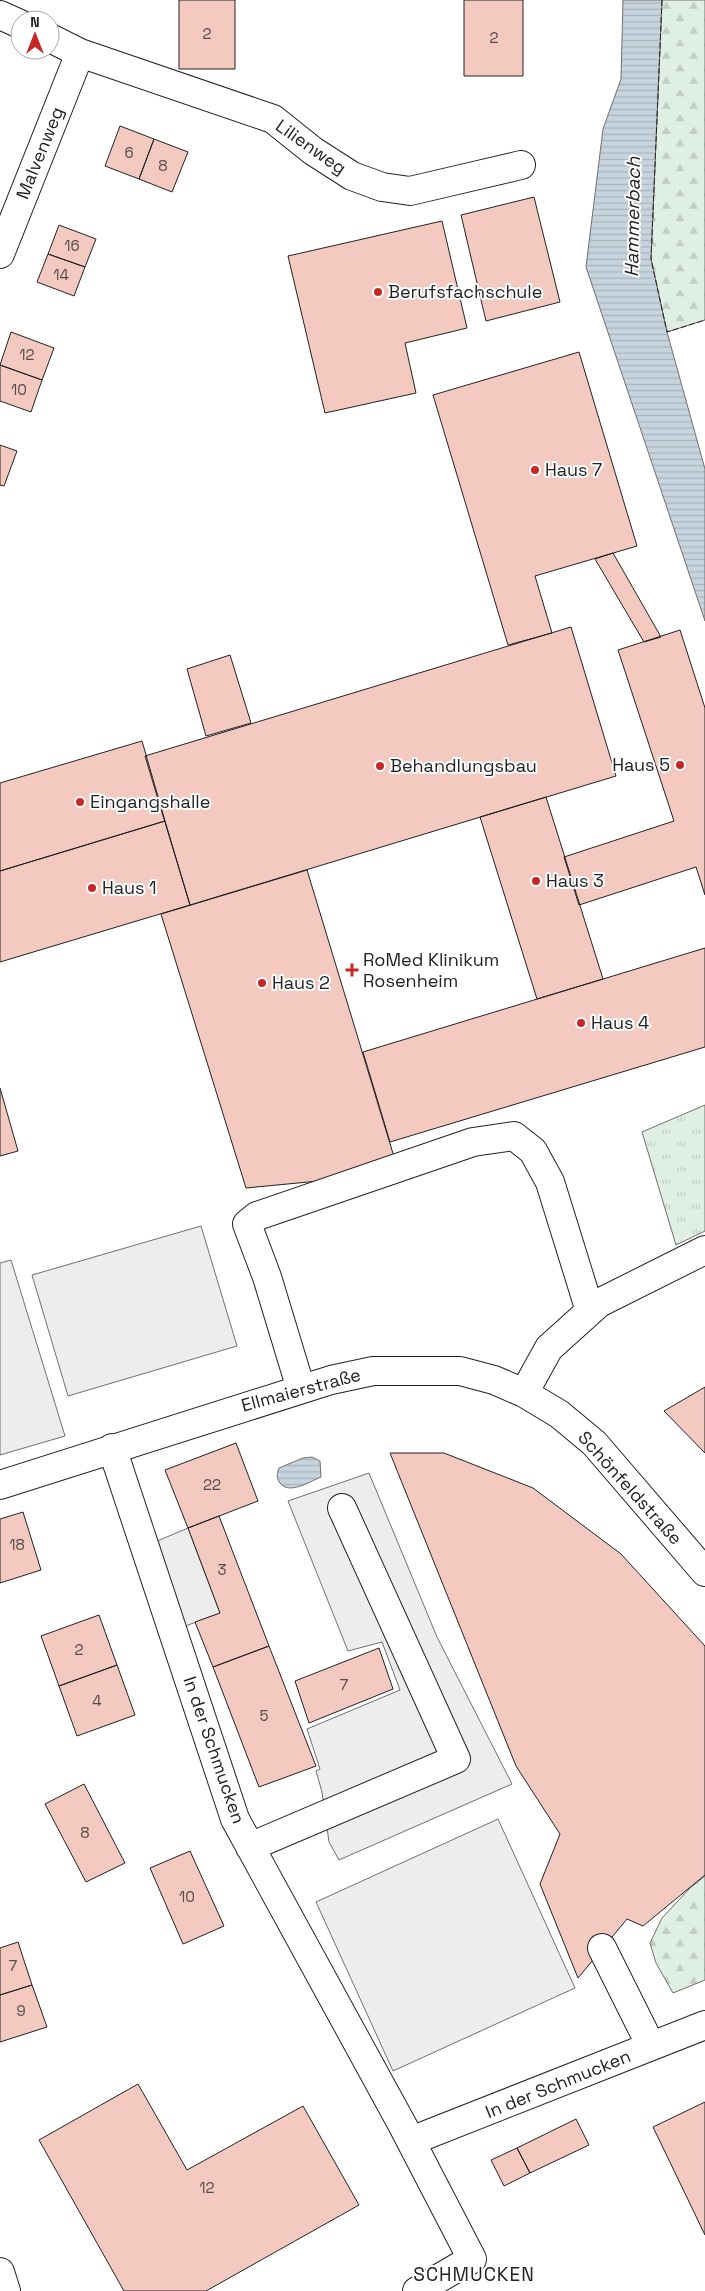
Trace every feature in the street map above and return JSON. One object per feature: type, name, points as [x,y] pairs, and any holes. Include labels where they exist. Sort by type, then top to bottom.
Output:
[{"type":"street","name":"Lilienweg","points":[[60,43],[80,52],[272,119],[313,151],[352,176],[382,187],[410,191],[521,164]]},
{"type":"street","name":"Malvenweg","points":[[0,254],[80,52]]},
{"type":"street","points":[[301,1389],[267,1277],[247,1224],[257,1216],[474,1142],[514,1136],[534,1151],[550,1182],[590,1311]]},
{"type":"street","points":[[524,1393],[549,1348],[599,1303],[705,1250]]},
{"type":"street","name":"Ellmaierstraße","points":[[0,1485],[301,1389],[373,1371],[460,1371],[494,1380],[524,1393]]},
{"type":"street","name":"Schönfeldstraße","points":[[524,1393],[559,1414],[594,1443],[705,1572]]},
{"type":"street","name":"In der Schmucken","points":[[112,1448],[235,1818],[411,2141],[472,2259],[417,2291]]},
{"type":"street","points":[[250,1847],[456,1759],[342,1508]]},
{"type":"street","points":[[602,1948],[652,2046]]},
{"type":"street","name":"In der Schmucken","points":[[411,2141],[705,2025]]},
{"type":"street","points":[[0,2272],[6,2291]]},
{"type":"green space","points":[[662,0],[705,0],[705,320],[667,332],[651,259]]},
{"type":"green space","points":[[705,1105],[705,1231],[676,1245],[642,1132]]},
{"type":"green space","points":[[705,1876],[705,1980],[673,1993],[656,1963],[650,1943],[662,1918],[690,1888]]},
{"type":"shaded area","points":[[201,1226],[237,1346],[68,1396],[32,1275]]},
{"type":"shaded area","points":[[11,1260],[65,1436],[0,1455],[0,1263]]},
{"type":"shaded area","points":[[369,1473],[437,1637],[512,1784],[339,1860],[329,1842],[322,1792],[316,1771],[320,1769],[307,1729],[400,1690],[382,1642],[348,1651],[288,1501]]},
{"type":"shaded area","points":[[188,1528],[220,1613],[183,1627],[155,1542]]},
{"type":"shaded area","points":[[498,1819],[575,1988],[393,2071],[316,1902]]},
{"type":"water","name":"Hammerbach","points":[[623,0],[662,0],[651,259],[667,332],[705,469],[705,621],[586,267],[603,129],[621,79]]},
{"type":"water","points":[[312,1457],[320,1461],[321,1477],[294,1488],[289,1488],[280,1483],[277,1475],[279,1468],[303,1458]]},
{"type":"building","points":[[179,0],[235,0],[235,69],[179,69]]},
{"type":"building","points":[[464,0],[523,0],[523,76],[464,76]]},
{"type":"building","points":[[120,126],[154,139],[139,179],[105,166]]},
{"type":"building","points":[[154,139],[188,152],[172,192],[139,179]]},
{"type":"building","points":[[534,197],[560,302],[486,321],[461,215]]},
{"type":"building","name":"Berufsfachschule","points":[[442,221],[467,328],[405,343],[416,393],[325,413],[288,256]]},
{"type":"building","points":[[59,225],[96,239],[85,267],[48,254]]},
{"type":"building","points":[[48,254],[85,267],[74,296],[37,282]]},
{"type":"building","points":[[11,332],[54,348],[42,380],[0,365]]},
{"type":"building","name":"Haus 7","points":[[579,352],[637,546],[535,576],[552,633],[508,645],[433,395]]},
{"type":"building","points":[[0,365],[42,380],[31,412],[0,401]]},
{"type":"building","points":[[0,445],[17,451],[4,486],[0,485]]},
{"type":"building","points":[[613,553],[661,637],[644,642],[595,559]]},
{"type":"building","name":"Behandlungsbau","points":[[571,627],[616,776],[190,905],[145,756]]},
{"type":"building","name":"Haus 5","points":[[680,630],[705,708],[705,895],[696,867],[579,905],[564,857],[674,821],[618,650]]},
{"type":"building","points":[[230,655],[251,723],[206,736],[187,669]]},
{"type":"building","name":"Eingangshalle","points":[[142,741],[165,821],[0,871],[0,783]]},
{"type":"building","name":"Haus 3","points":[[546,797],[603,979],[537,999],[480,817]]},
{"type":"building","name":"Haus 1","points":[[165,821],[190,905],[0,962],[0,871]]},
{"type":"building","name":"Haus 2","points":[[307,870],[395,1160],[329,1180],[246,1188],[161,914]]},
{"type":"building","name":"Haus 4","points":[[705,948],[705,1047],[390,1142],[363,1052]]},
{"type":"building","points":[[0,1088],[18,1151],[0,1156]]},
{"type":"building","points":[[705,1387],[705,1453],[664,1411]]},
{"type":"building","points":[[236,1443],[258,1501],[188,1528],[165,1470]]},
{"type":"building","points":[[390,1453],[444,1453],[533,1488],[621,1554],[705,1646],[705,1875],[643,1926],[627,1919],[578,1978],[540,1884],[560,1834],[516,1766]]},
{"type":"building","points":[[23,1512],[41,1570],[0,1583],[0,1519]]},
{"type":"building","points":[[219,1516],[269,1646],[213,1667],[195,1622],[220,1613],[188,1528]]},
{"type":"building","points":[[99,1615],[117,1665],[59,1686],[41,1636]]},
{"type":"building","points":[[269,1646],[316,1766],[259,1787],[213,1667]]},
{"type":"building","points":[[379,1648],[393,1689],[309,1723],[295,1681]]},
{"type":"building","points":[[117,1665],[135,1715],[77,1736],[59,1686]]},
{"type":"building","points":[[84,1784],[125,1863],[86,1882],[45,1804]]},
{"type":"building","points":[[190,1851],[224,1926],[183,1944],[150,1868]]},
{"type":"building","points":[[18,1942],[32,1985],[0,1995],[0,1948]]},
{"type":"building","points":[[32,1985],[47,2027],[0,2042],[0,1995]]},
{"type":"building","points":[[138,2084],[187,2170],[303,2106],[359,2205],[206,2291],[124,2291],[39,2140]]},
{"type":"building","points":[[705,2102],[705,2235],[653,2127]]},
{"type":"building","points":[[576,2119],[589,2145],[530,2173],[517,2148]]},
{"type":"building","points":[[517,2148],[530,2173],[504,2186],[491,2160]]},
{"type":"fence","points":[[662,0],[651,259],[667,332],[705,320]]},
{"type":"place","name":"Berufsfachschule","points":[[378,292]]},
{"type":"place","name":"Haus 7","points":[[535,470]]},
{"type":"place","name":"Haus 5","points":[[680,765]]},
{"type":"place","name":"Behandlungsbau","points":[[380,766]]},
{"type":"place","name":"Eingangshalle","points":[[80,802]]},
{"type":"place","name":"Haus 3","points":[[536,881]]},
{"type":"place","name":"Haus 1","points":[[92,888]]},
{"type":"place","name":"RoMed Klinikum Rosenheim","points":[[352,970]]},
{"type":"place","name":"Haus 2","points":[[262,983]]},
{"type":"place","name":"Haus 4","points":[[581,1023]]},
{"type":"district","name":"SCHMUCKEN","points":[[474,2274]]}]
